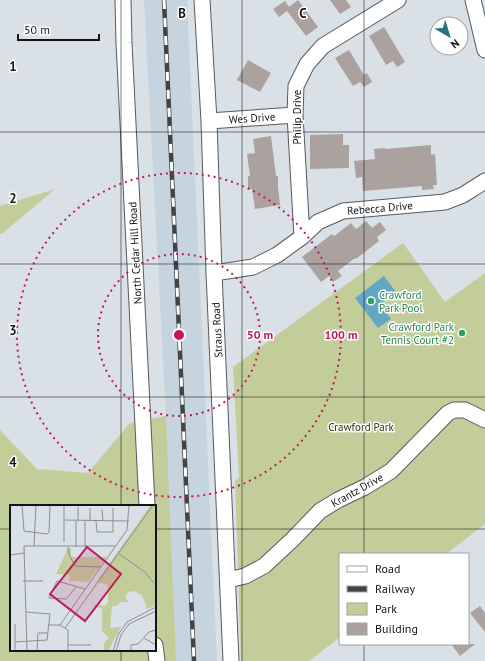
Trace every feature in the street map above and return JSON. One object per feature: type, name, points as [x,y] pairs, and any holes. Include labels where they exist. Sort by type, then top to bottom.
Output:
[{"type":"street","name":"North Cedar Hill Road","points":[[123,0],[147,505]]},
{"type":"street","name":"Straus Road","points":[[202,0],[210,121],[214,273],[231,661]]},
{"type":"street","name":"Philip Drive","points":[[302,237],[295,115],[296,86],[307,64],[323,46],[398,0]]},
{"type":"street","points":[[473,0],[485,50]]},
{"type":"street","name":"Wes Drive","points":[[210,121],[295,115]]},
{"type":"street","name":"Rebecca Drive","points":[[214,273],[253,267],[277,255],[302,237],[318,222],[343,211],[445,202],[463,195],[485,181]]},
{"type":"street","name":"Krantz Drive","points":[[228,580],[245,576],[264,566],[320,511],[391,472],[448,413],[454,410],[465,410],[485,420]]},
{"type":"street","points":[[156,651],[157,661]]},
{"type":"shaded area","points":[[144,0],[187,0],[217,661],[176,661],[166,416]]},
{"type":"green space","points":[[55,189],[3,233],[0,234],[0,206]]},
{"type":"green space","name":"Crawford Park","points":[[403,243],[445,302],[485,273],[485,524],[447,553],[339,553],[339,638],[309,661],[241,661],[235,481],[239,478],[233,367]]},
{"type":"green space","points":[[166,416],[176,661],[0,661],[0,430],[37,469],[88,473],[130,423]]},
{"type":"water","name":"Crawford Park Pool","points":[[384,276],[396,292],[380,304],[391,319],[378,328],[355,298]]},
{"type":"building","points":[[298,0],[318,27],[306,36],[287,11],[279,17],[273,9],[285,1],[289,7]]},
{"type":"building","points":[[330,0],[346,0],[351,7],[340,14]]},
{"type":"building","points":[[384,27],[405,62],[397,67],[393,61],[386,65],[369,36]]},
{"type":"building","points":[[349,50],[364,75],[367,73],[372,82],[364,87],[360,82],[353,86],[335,58]]},
{"type":"building","points":[[248,60],[271,73],[260,92],[237,80]]},
{"type":"building","points":[[343,134],[343,145],[349,145],[349,168],[310,169],[310,135]]},
{"type":"building","points":[[271,136],[276,176],[278,176],[280,205],[255,209],[252,189],[248,189],[248,176],[250,176],[247,154],[255,153],[253,139]]},
{"type":"building","points":[[431,145],[431,155],[435,154],[437,185],[433,185],[434,189],[422,190],[422,186],[363,191],[362,177],[356,178],[354,161],[375,159],[374,149]]},
{"type":"building","points":[[366,221],[372,228],[380,222],[386,230],[377,237],[379,241],[338,271],[342,276],[333,282],[329,276],[321,282],[302,257],[332,234],[334,236],[351,223],[356,229]]},
{"type":"building","points":[[480,606],[485,613],[485,632],[470,613]]},
{"type":"building","points":[[475,644],[460,656],[452,645]]},
{"type":"railway","points":[[164,0],[194,661]]},
{"type":"place","name":"Crawford Park Pool","points":[[371,301]]},
{"type":"place","name":"Crawford Park Tennis Court #2","points":[[462,333]]}]
